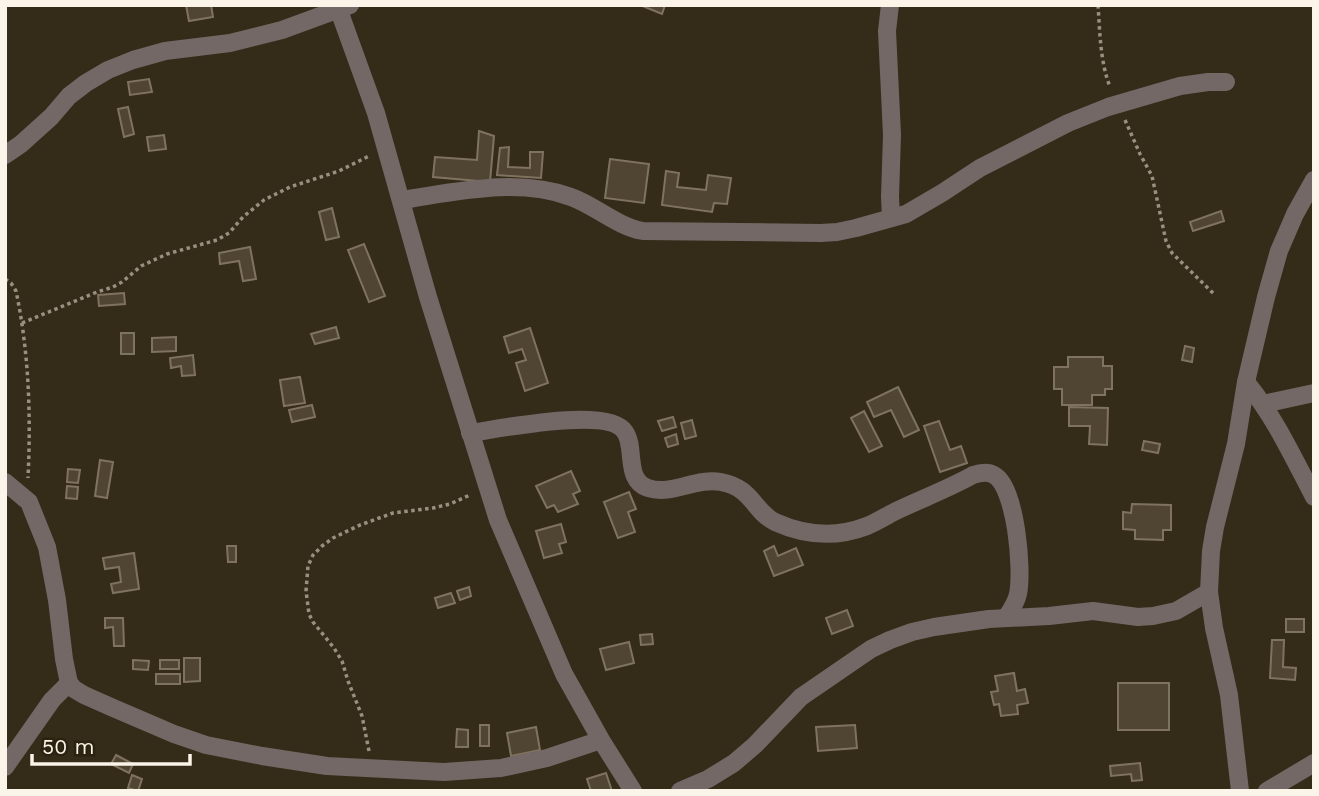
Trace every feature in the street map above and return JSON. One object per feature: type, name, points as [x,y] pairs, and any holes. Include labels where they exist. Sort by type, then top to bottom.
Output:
[{"type":"street","points":[[890,5],[887,31],[892,135],[891,218]]},
{"type":"street","points":[[5,155],[51,117],[69,96],[108,70],[165,51],[230,43],[282,30],[342,7],[498,520],[564,674],[633,791]]},
{"type":"street","points":[[401,200],[501,187],[541,189],[571,197],[627,226],[643,231],[837,232],[906,214],[980,168],[1068,123],[1118,104],[1180,86],[1226,82]]},
{"type":"street","points":[[1240,791],[1229,695],[1213,628],[1209,592],[1214,527],[1236,444],[1246,382],[1279,251],[1314,180]]},
{"type":"street","points":[[1246,382],[1263,404],[1314,497]]},
{"type":"street","points":[[1263,404],[1314,393]]},
{"type":"street","points":[[470,433],[570,420],[596,419],[616,424],[625,430],[634,474],[645,488],[668,489],[705,481],[719,481],[745,492],[773,521],[822,535],[869,525],[973,475],[994,475],[1007,491],[1020,561],[1018,596],[1006,618]]},
{"type":"street","points":[[5,482],[29,502],[47,547],[69,683],[84,695],[174,734],[262,756],[327,766],[444,772],[522,765],[601,740]]},
{"type":"street","points":[[680,791],[708,779],[734,763],[755,745],[801,696],[871,649],[901,636],[934,627],[1093,611],[1138,617],[1153,616],[1177,611],[1209,592]]},
{"type":"street","points":[[5,767],[52,700],[69,683]]},
{"type":"street","points":[[1267,791],[1314,763]]},
{"type":"path","points":[[1098,5],[1104,71],[1152,176],[1166,242],[1172,253],[1213,294]]},
{"type":"path","points":[[22,323],[113,287],[141,266],[167,254],[217,240],[229,233],[264,200],[290,187],[339,171],[386,148]]},
{"type":"path","points":[[5,279],[16,291],[26,355],[29,502]]},
{"type":"path","points":[[371,768],[365,728],[342,661],[309,614],[306,591],[308,566],[313,555],[322,546],[360,525],[393,513],[450,504],[486,484]]},
{"type":"building","points":[[186,5],[211,5],[213,17],[189,21]]},
{"type":"building","points":[[640,5],[665,5],[662,14]]},
{"type":"building","points":[[149,79],[152,92],[130,95],[128,82]]},
{"type":"building","points":[[128,107],[134,134],[124,137],[118,109]]},
{"type":"building","points":[[479,131],[494,136],[490,182],[433,177],[435,157],[477,160]]},
{"type":"building","points":[[164,135],[166,149],[149,151],[147,137]]},
{"type":"building","points":[[509,147],[508,167],[530,168],[530,152],[543,152],[541,178],[497,175],[500,148]]},
{"type":"building","points":[[610,159],[649,164],[644,203],[605,198]]},
{"type":"building","points":[[666,171],[679,173],[677,187],[706,190],[708,175],[731,178],[727,204],[714,203],[712,212],[662,205]]},
{"type":"building","points":[[332,208],[339,237],[326,240],[319,212]]},
{"type":"building","points":[[1221,211],[1224,221],[1193,231],[1190,222]]},
{"type":"building","points":[[364,244],[385,296],[369,302],[348,250]]},
{"type":"building","points":[[250,247],[256,279],[243,281],[239,261],[220,264],[219,253]]},
{"type":"building","points":[[124,293],[125,304],[99,306],[98,295]]},
{"type":"building","points":[[336,327],[339,338],[315,344],[311,334]]},
{"type":"building","points":[[530,328],[548,383],[525,391],[516,363],[526,360],[522,349],[509,353],[504,337]]},
{"type":"building","points":[[121,333],[134,333],[134,354],[121,354]]},
{"type":"building","points":[[176,337],[176,351],[152,352],[152,338]]},
{"type":"building","points":[[1185,346],[1194,348],[1192,362],[1182,360]]},
{"type":"building","points":[[193,355],[195,375],[182,376],[181,366],[171,368],[170,358]]},
{"type":"building","points":[[1068,357],[1103,357],[1103,366],[1112,366],[1112,389],[1105,389],[1105,395],[1092,395],[1092,405],[1062,405],[1062,389],[1054,389],[1054,367],[1068,367]]},
{"type":"building","points":[[300,377],[305,403],[284,406],[280,380]]},
{"type":"building","points":[[898,387],[919,430],[904,437],[891,410],[874,417],[867,402]]},
{"type":"building","points":[[312,405],[315,417],[292,422],[289,410]]},
{"type":"building","points":[[1069,407],[1108,408],[1107,445],[1089,444],[1090,426],[1069,426]]},
{"type":"building","points":[[864,411],[882,446],[869,452],[851,418]]},
{"type":"building","points":[[673,417],[676,427],[662,431],[658,421]]},
{"type":"building","points":[[692,420],[696,436],[685,439],[681,423]]},
{"type":"building","points":[[939,421],[950,450],[961,446],[967,463],[940,472],[924,426]]},
{"type":"building","points":[[676,434],[678,444],[668,447],[665,438]]},
{"type":"building","points":[[1144,441],[1160,444],[1158,453],[1142,450]]},
{"type":"building","points":[[100,460],[113,462],[107,498],[95,496]]},
{"type":"building","points":[[68,469],[80,470],[78,483],[67,482]]},
{"type":"building","points":[[571,471],[580,491],[573,494],[578,504],[558,512],[554,505],[547,508],[536,486]]},
{"type":"building","points":[[67,486],[78,487],[77,499],[66,498]]},
{"type":"building","points":[[629,492],[636,509],[628,512],[635,532],[618,538],[604,502]]},
{"type":"building","points":[[1132,504],[1171,505],[1171,530],[1163,530],[1163,540],[1135,539],[1135,530],[1123,529],[1123,512],[1131,513]]},
{"type":"building","points":[[561,524],[566,542],[559,544],[562,553],[544,558],[536,531]]},
{"type":"building","points":[[227,546],[236,546],[236,562],[228,562]]},
{"type":"building","points":[[774,546],[778,556],[796,548],[803,565],[774,576],[764,551]]},
{"type":"building","points":[[134,553],[139,589],[113,593],[111,584],[121,582],[119,567],[105,569],[103,558]]},
{"type":"building","points":[[469,587],[471,596],[460,600],[457,591]]},
{"type":"building","points":[[451,593],[455,603],[438,608],[435,598]]},
{"type":"building","points":[[847,610],[853,626],[832,634],[826,618]]},
{"type":"building","points":[[105,618],[123,618],[124,646],[114,646],[113,627],[105,628]]},
{"type":"building","points":[[1286,619],[1304,619],[1304,632],[1286,632]]},
{"type":"building","points":[[652,634],[653,644],[641,645],[640,635]]},
{"type":"building","points":[[1272,640],[1284,640],[1283,667],[1296,668],[1295,680],[1270,678]]},
{"type":"building","points":[[629,642],[634,663],[606,670],[600,649]]},
{"type":"building","points":[[184,658],[200,658],[200,681],[184,682]]},
{"type":"building","points":[[133,660],[149,661],[148,670],[133,669]]},
{"type":"building","points":[[160,660],[179,660],[179,669],[160,669]]},
{"type":"building","points":[[1014,673],[1017,691],[1025,689],[1028,703],[1017,705],[1018,714],[1001,716],[999,704],[994,705],[991,692],[998,691],[995,676]]},
{"type":"building","points":[[156,674],[180,674],[180,684],[156,684]]},
{"type":"building","points":[[1118,683],[1169,683],[1169,730],[1118,730]]},
{"type":"building","points":[[480,725],[489,725],[489,746],[480,746]]},
{"type":"building","points":[[855,725],[857,748],[818,751],[816,727]]},
{"type":"building","points":[[536,727],[540,750],[511,756],[507,733]]},
{"type":"building","points":[[457,729],[468,730],[468,747],[456,747]]},
{"type":"building","points":[[116,755],[133,764],[129,773],[111,764]]},
{"type":"building","points":[[1140,763],[1142,780],[1132,781],[1131,774],[1111,776],[1110,766]]},
{"type":"building","points":[[606,773],[612,791],[591,791],[587,779]]},
{"type":"building","points":[[132,775],[142,779],[138,791],[128,788]]}]
